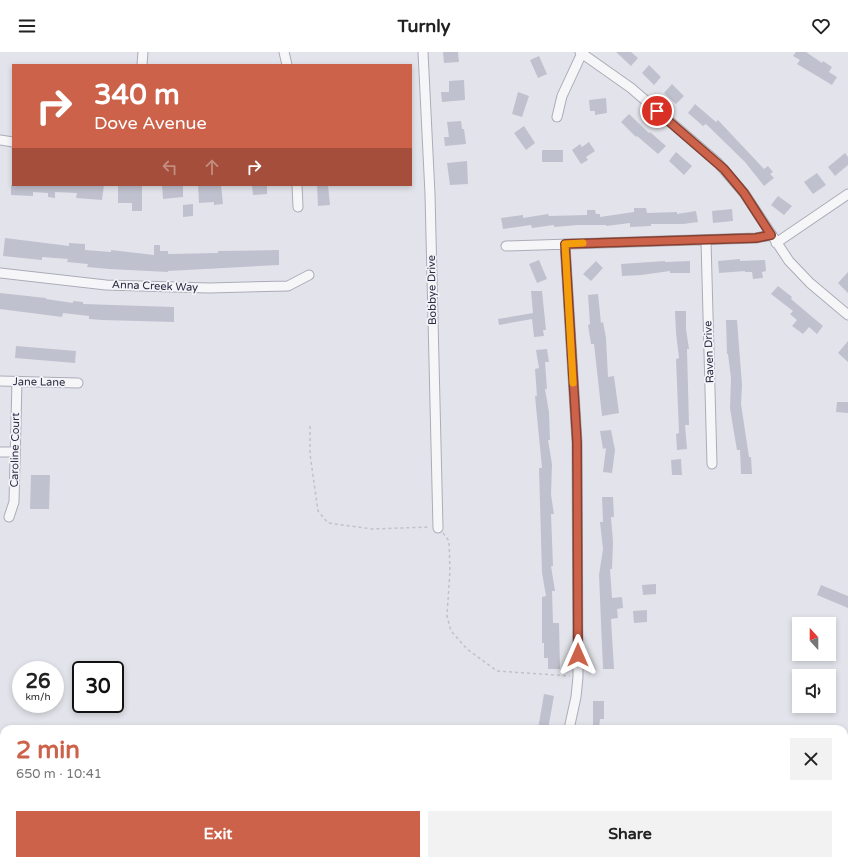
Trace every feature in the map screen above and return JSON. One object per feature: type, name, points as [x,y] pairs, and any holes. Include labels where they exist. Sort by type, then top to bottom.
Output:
[{"type":"street","points":[[142,64],[143,52]]},
{"type":"street","points":[[284,52],[287,64]]},
{"type":"street","name":"Bobbye Drive","points":[[424,52],[430,194],[438,528]]},
{"type":"street","points":[[557,117],[562,96],[581,52],[625,84],[718,163],[744,193],[789,261],[806,279],[848,315]]},
{"type":"street","points":[[0,140],[12,142]]},
{"type":"street","points":[[298,186],[298,207]]},
{"type":"street","points":[[776,243],[848,194]]},
{"type":"street","points":[[506,246],[756,238],[771,235]]},
{"type":"street","name":"Raven Drive","points":[[706,240],[712,464]]},
{"type":"street","points":[[565,244],[577,442],[578,677],[576,697],[570,725]]},
{"type":"street","name":"Anna Creek Way","points":[[0,273],[106,285],[209,288],[288,286],[309,275]]},
{"type":"street","name":"Jane Lane","points":[[0,381],[78,383]]},
{"type":"street","name":"Caroline Court","points":[[9,517],[14,502],[17,381]]},
{"type":"street","points":[[0,452],[15,452]]},
{"type":"path","points":[[310,426],[310,454],[318,511],[328,523],[372,529],[438,528],[450,541],[447,616],[451,631],[467,649],[497,671],[578,677]]},
{"type":"building","points":[[443,52],[458,52],[459,62],[444,63]]},
{"type":"building","points":[[616,52],[631,52],[638,58],[631,66]]},
{"type":"building","points":[[796,52],[806,52],[822,63],[823,61],[832,67],[829,72],[837,77],[832,85],[797,64],[800,60],[793,56]]},
{"type":"building","points":[[539,56],[547,74],[538,78],[530,60]]},
{"type":"building","points":[[649,65],[661,77],[654,85],[642,73]]},
{"type":"building","points":[[464,80],[465,100],[442,102],[441,92],[449,92],[449,81]]},
{"type":"building","points":[[672,84],[684,96],[676,104],[664,93]]},
{"type":"building","points":[[518,92],[529,96],[522,117],[512,114]]},
{"type":"building","points":[[606,98],[607,113],[595,115],[595,111],[590,111],[589,100]]},
{"type":"building","points":[[695,104],[716,122],[718,120],[764,169],[768,166],[773,172],[770,174],[774,178],[764,186],[745,162],[706,124],[703,126],[688,113]]},
{"type":"building","points":[[629,114],[649,133],[650,132],[666,146],[658,154],[637,136],[636,137],[621,122]]},
{"type":"building","points":[[461,121],[462,129],[464,129],[466,144],[445,146],[444,137],[449,137],[447,122]]},
{"type":"building","points":[[524,126],[535,143],[526,150],[514,133]]},
{"type":"building","points":[[589,142],[595,151],[586,157],[588,160],[581,164],[572,150],[580,144],[582,147]]},
{"type":"building","points":[[542,150],[563,150],[563,162],[542,162]]},
{"type":"building","points":[[676,152],[692,166],[684,175],[669,161]]},
{"type":"building","points":[[845,153],[848,157],[848,165],[835,176],[828,167]]},
{"type":"building","points":[[467,161],[468,184],[450,185],[447,163]]},
{"type":"building","points":[[817,173],[826,185],[813,194],[804,182]]},
{"type":"building","points":[[11,185],[104,186],[102,200],[76,198],[77,193],[55,192],[55,198],[48,197],[48,193],[33,192],[33,196],[11,195]]},
{"type":"building","points":[[118,186],[142,186],[142,211],[132,211],[132,203],[118,203]]},
{"type":"building","points":[[162,186],[183,186],[183,197],[163,199]]},
{"type":"building","points":[[198,186],[221,186],[223,204],[214,205],[214,202],[199,203]]},
{"type":"building","points":[[252,186],[267,186],[267,194],[253,195]]},
{"type":"building","points":[[317,186],[328,186],[330,205],[318,206]]},
{"type":"building","points":[[778,196],[792,206],[784,215],[771,205]]},
{"type":"building","points":[[193,204],[193,216],[183,217],[183,205]]},
{"type":"building","points":[[634,208],[646,208],[647,213],[677,212],[677,214],[696,211],[698,222],[683,224],[651,224],[651,226],[630,227],[630,223],[606,226],[578,225],[554,227],[554,225],[532,228],[531,225],[503,229],[501,218],[523,215],[523,218],[548,214],[549,216],[587,215],[587,210],[595,210],[596,214],[600,214],[600,217],[634,212]]},
{"type":"building","points":[[732,209],[733,221],[713,223],[712,211]]},
{"type":"building","points":[[5,238],[69,246],[69,243],[85,244],[85,250],[111,252],[111,250],[154,255],[154,245],[160,245],[160,251],[168,251],[168,254],[279,250],[279,265],[168,272],[87,267],[88,264],[67,262],[68,259],[42,257],[42,260],[3,256]]},
{"type":"building","points":[[740,259],[740,261],[765,260],[766,271],[762,272],[763,278],[753,279],[752,272],[745,271],[719,273],[718,261]]},
{"type":"building","points":[[539,260],[547,279],[537,283],[529,264]]},
{"type":"building","points":[[596,261],[603,268],[591,281],[583,274]]},
{"type":"building","points":[[690,261],[690,273],[670,273],[670,271],[622,276],[621,264]]},
{"type":"building","points":[[848,272],[848,293],[838,283]]},
{"type":"building","points":[[778,286],[823,326],[817,334],[809,327],[803,334],[792,326],[797,320],[790,314],[793,311],[771,294]]},
{"type":"building","points":[[531,291],[542,291],[546,330],[543,330],[544,336],[534,337],[532,319],[499,325],[498,319],[533,313]]},
{"type":"building","points":[[0,293],[46,298],[73,303],[73,301],[83,302],[83,304],[174,307],[174,322],[102,320],[89,319],[89,316],[63,313],[62,317],[0,309]]},
{"type":"building","points":[[598,294],[601,323],[603,322],[606,338],[608,377],[614,376],[619,413],[602,416],[594,344],[591,344],[588,325],[590,324],[588,295]]},
{"type":"building","points":[[675,311],[686,311],[686,329],[689,349],[687,349],[689,425],[685,425],[687,449],[677,450],[676,434],[679,433],[676,359],[679,358]]},
{"type":"building","points":[[726,320],[737,320],[742,385],[741,404],[749,457],[751,457],[752,474],[741,474],[740,450],[737,450],[733,427],[730,408],[731,378],[727,354]]},
{"type":"building","points":[[848,341],[848,362],[838,353]]},
{"type":"building","points":[[16,346],[76,351],[75,363],[15,358]]},
{"type":"building","points":[[547,349],[549,362],[545,362],[547,389],[545,389],[549,412],[550,440],[548,440],[552,464],[551,495],[554,514],[551,514],[553,566],[551,566],[555,591],[552,591],[553,623],[559,623],[560,669],[548,669],[548,658],[544,658],[544,643],[542,643],[542,597],[546,596],[542,573],[539,468],[542,468],[535,396],[537,396],[535,369],[539,368],[536,350]]},
{"type":"building","points":[[837,402],[848,402],[848,413],[836,412]]},
{"type":"building","points":[[611,430],[615,450],[612,473],[603,472],[606,448],[603,449],[600,431]]},
{"type":"building","points":[[681,459],[682,475],[672,475],[671,460]]},
{"type":"building","points":[[31,475],[50,475],[49,509],[30,509]]},
{"type":"building","points":[[602,497],[613,497],[614,517],[611,517],[613,542],[612,569],[610,569],[612,598],[622,597],[623,608],[617,609],[618,618],[611,619],[614,669],[603,669],[599,575],[603,549],[600,522],[603,522]]},
{"type":"building","points":[[656,584],[656,594],[643,595],[642,585]]},
{"type":"building","points":[[821,585],[848,596],[848,608],[817,595]]},
{"type":"building","points":[[647,610],[647,622],[634,623],[633,611]]},
{"type":"building","points":[[544,694],[554,696],[549,725],[539,725]]},
{"type":"building","points":[[593,701],[604,701],[604,719],[600,719],[599,725],[593,725]]},
{"type":"slow traffic","points":[[573,383],[565,244],[583,243]]},
{"type":"route","points":[[578,655],[578,463],[565,244],[762,238],[771,235],[744,193],[724,169],[657,111]]}]
